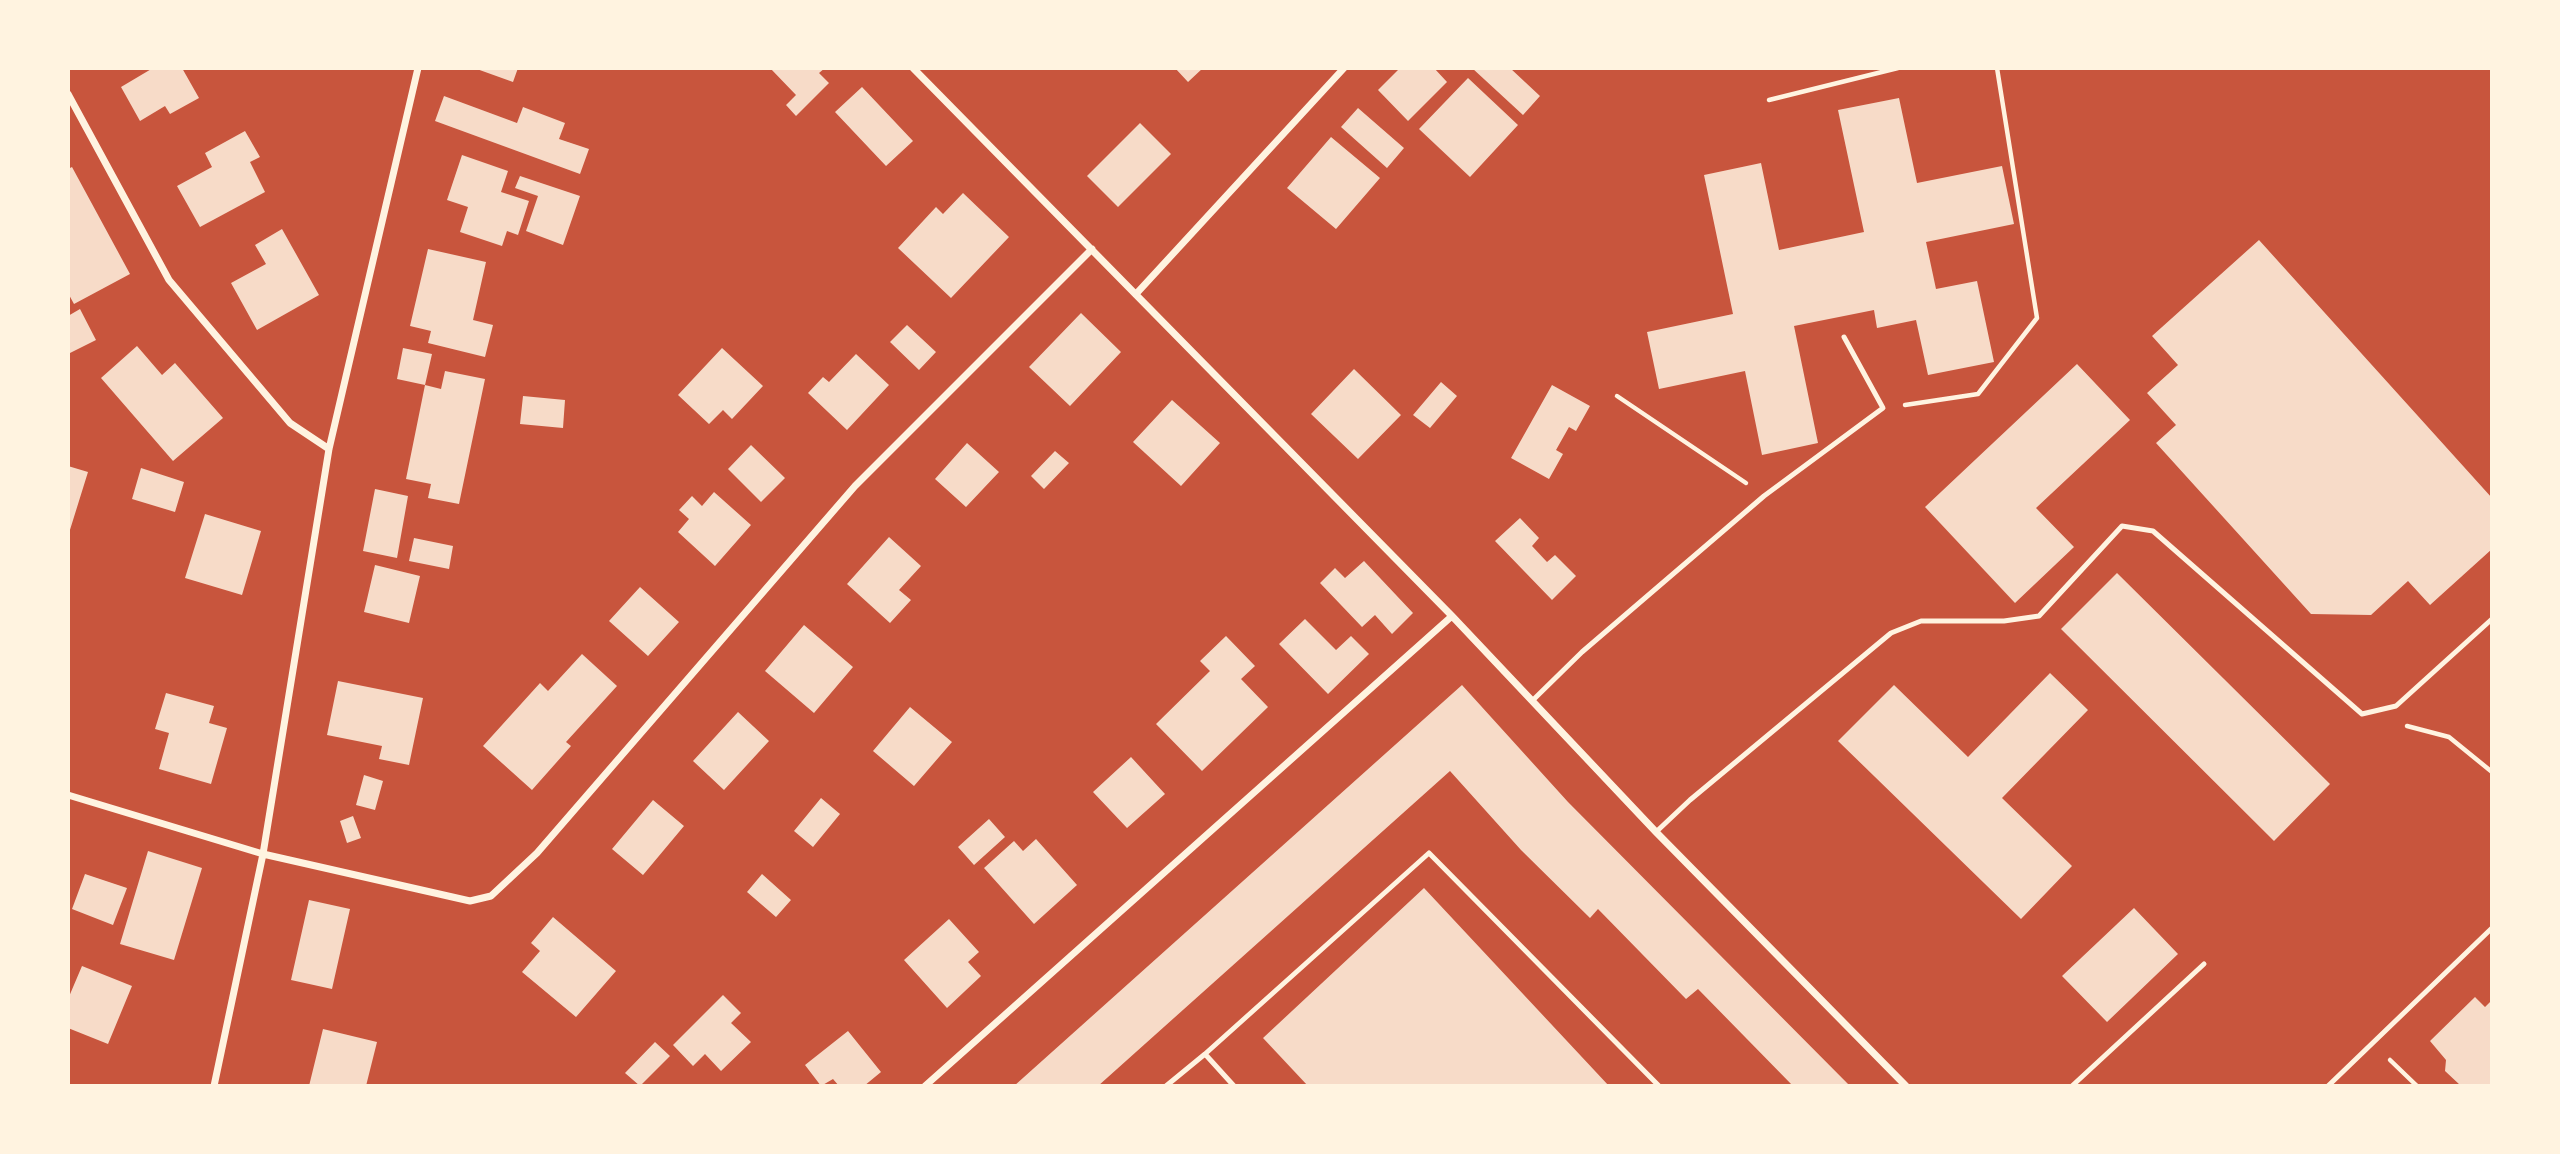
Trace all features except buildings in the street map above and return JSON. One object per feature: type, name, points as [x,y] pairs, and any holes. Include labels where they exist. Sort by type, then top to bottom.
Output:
[{"type":"street","points":[[214,1086],[263,854],[329,449],[418,68]]},
{"type":"street","points":[[913,68],[1451,616],[1657,832],[1906,1086]]},
{"type":"street","points":[[1136,294],[1344,68]]},
{"type":"street","points":[[68,94],[169,280],[290,423],[329,449]]},
{"type":"street","points":[[68,795],[263,854],[470,901],[491,896],[537,853],[855,486],[1092,249]]},
{"type":"street","points":[[925,1086],[1451,616]]},
{"type":"lane","points":[[1532,701],[1582,652],[1764,496],[1883,408],[1844,337]]},
{"type":"lane","points":[[1657,832],[1690,800],[1891,633],[1921,621],[2004,621],[2039,616],[2122,526],[2153,531],[2362,714],[2396,706],[2492,619]]},
{"type":"lane","points":[[1166,1086],[1429,853],[1659,1086]]},
{"type":"lane","points":[[2328,1086],[2492,928]]},
{"type":"lane","points":[[2072,1086],[2204,964]]},
{"type":"lane","points":[[1205,1054],[1234,1086]]},
{"type":"path","points":[[1769,100],[1898,68]]},
{"type":"path","points":[[1883,408],[1978,394],[2037,318],[1997,68]]},
{"type":"path","points":[[1617,396],[1764,496]]},
{"type":"path","points":[[2362,714],[2448,737],[2492,772]]},
{"type":"path","points":[[2372,1043],[2417,1086]]}]
